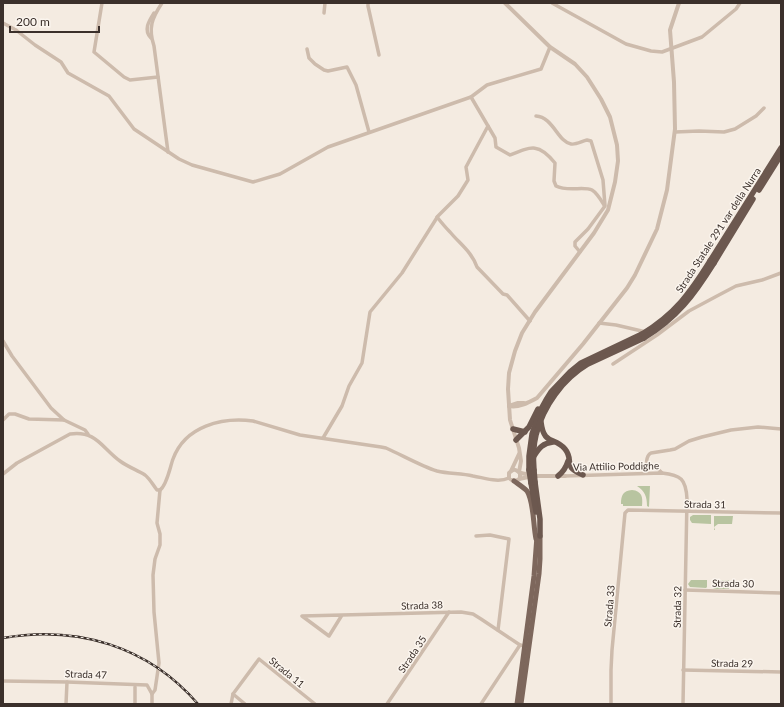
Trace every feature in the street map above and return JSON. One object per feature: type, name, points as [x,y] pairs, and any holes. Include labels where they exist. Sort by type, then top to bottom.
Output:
[{"type":"highway","name":"Strada Statale 291 var della Nurra","points":[[712,262],[781,148]]},
{"type":"highway","name":"Strada Statale 291 var della Nurra","points":[[531,472],[536,435],[541,420],[554,397],[568,378],[580,369],[643,336],[676,308],[712,262],[781,155]]},
{"type":"highway","name":"Strada Statale 291 var della Nurra","points":[[538,537],[539,508],[529,456],[532,434],[541,409],[551,392],[563,378],[581,363],[643,336]]},
{"type":"highway","points":[[516,440],[529,427],[540,406],[546,400]]},
{"type":"highway","points":[[541,420],[544,435],[548,439],[561,445],[566,450],[572,470],[583,475]]},
{"type":"highway","points":[[513,429],[525,432]]},
{"type":"highway","points":[[533,457],[543,445],[548,442],[554,442]]},
{"type":"highway","points":[[565,476],[569,462]]},
{"type":"highway","points":[[558,476],[569,462]]},
{"type":"main road","points":[[514,479],[526,491],[530,498],[534,530],[538,537]]},
{"type":"main road","name":"Strada Statale 291 var della Nurra","points":[[518,703],[522,645],[534,576],[538,537]]},
{"type":"main road","name":"Strada Statale 291 var della Nurra","points":[[518,703],[540,559],[538,537]]},
{"type":"street","points":[[102,3],[94,52],[124,77],[130,80],[158,77]]},
{"type":"street","points":[[161,3],[155,14],[151,27],[151,34],[154,46],[168,152]]},
{"type":"street","points":[[324,13],[325,3]]},
{"type":"street","points":[[368,3],[378,55]]},
{"type":"street","points":[[505,3],[550,47],[575,64],[587,77],[610,117],[617,145],[618,161],[617,173],[608,210],[594,233],[522,333],[515,351],[509,373],[508,389],[510,420],[519,448],[522,467],[531,472]]},
{"type":"street","points":[[552,3],[626,44],[651,51],[662,52],[702,37],[736,9],[740,3]]},
{"type":"street","points":[[509,406],[514,408],[519,404],[531,402],[541,394],[583,344],[631,282],[657,228],[667,190],[675,132],[674,82],[670,30],[679,3]]},
{"type":"street","points":[[3,23],[16,30],[35,45],[61,62],[68,73],[109,96],[134,129],[168,152],[192,165],[252,182],[280,174],[328,147],[471,97],[486,85],[541,69],[550,47]]},
{"type":"street","points":[[308,49],[309,58],[324,70],[328,71],[347,67],[356,85],[369,132]]},
{"type":"street","points":[[471,97],[495,138],[496,147],[510,155],[535,148],[542,150],[555,163],[554,181],[556,186],[559,188],[589,189],[593,191],[604,206]]},
{"type":"street","points":[[675,132],[724,132],[735,129],[756,116],[764,108]]},
{"type":"street","points":[[536,116],[540,116],[549,122],[568,143],[572,144],[587,140],[591,141],[603,180],[604,206],[588,229],[575,242],[575,246],[580,252]]},
{"type":"street","points":[[323,438],[342,406],[349,386],[362,363],[370,312],[402,273],[437,217],[458,196],[468,180],[466,167],[488,126]]},
{"type":"street","points":[[437,217],[450,233],[464,246],[475,262],[476,267],[503,294],[507,295],[530,321]]},
{"type":"street","points":[[613,364],[657,335],[689,311],[736,286],[762,280],[781,273]]},
{"type":"street","points":[[599,323],[616,325],[657,335]]},
{"type":"street","points":[[3,341],[12,356],[51,408],[64,420],[85,430],[88,435]]},
{"type":"street","points":[[508,389],[511,397],[519,404]]},
{"type":"street","points":[[510,420],[519,404]]},
{"type":"street","points":[[3,420],[6,413],[37,420],[64,420]]},
{"type":"street","points":[[152,704],[152,694],[155,690],[159,663],[154,612],[153,574],[155,559],[160,545],[160,534],[157,523],[160,490],[165,482],[179,446],[189,436],[198,430],[209,424],[253,421],[300,435],[386,448],[428,467],[447,473],[504,480],[514,479],[531,472]]},
{"type":"street","points":[[662,473],[658,469],[647,466],[647,456],[649,454],[675,449],[689,441],[731,430],[758,427],[781,429]]},
{"type":"street","points":[[3,474],[17,463],[70,434],[83,433],[105,446],[119,461],[146,476],[157,490],[160,490]]},
{"type":"street","points":[[514,479],[509,474],[519,454]]},
{"type":"street","points":[[514,479],[520,476],[520,461]]},
{"type":"street","points":[[511,471],[514,470],[519,472],[565,476]]},
{"type":"street","name":"Via Attilio Poddighe","points":[[565,476],[662,473],[673,474],[680,478],[687,490],[687,511]]},
{"type":"street","name":"Strada 31","points":[[628,510],[781,514]]},
{"type":"street","name":"Strada 33","points":[[611,704],[612,650],[625,513],[628,510]]},
{"type":"street","name":"Strada 32","points":[[683,704],[687,511]]},
{"type":"street","points":[[476,536],[490,535],[509,539],[498,630]]},
{"type":"street","name":"Strada 30","points":[[685,590],[781,593]]},
{"type":"street","name":"Strada 35","points":[[388,704],[449,612]]},
{"type":"street","name":"Strada 38","points":[[342,614],[329,636],[302,616],[342,614],[461,612],[473,614],[522,645]]},
{"type":"street","points":[[481,704],[522,645]]},
{"type":"street","name":"Strada 11","points":[[233,694],[259,659],[315,704]]},
{"type":"street","name":"Strada 29","points":[[683,670],[781,672]]},
{"type":"street","name":"Strada 47","points":[[3,681],[148,685],[152,694]]},
{"type":"street","points":[[66,704],[67,682]]},
{"type":"street","points":[[135,687],[135,704]]},
{"type":"street","points":[[231,704],[233,694],[245,704]]},
{"type":"green space","points":[[637,486],[650,486],[649,507],[647,506],[644,492]]},
{"type":"green space","points":[[632,490],[640,493],[642,506],[623,506],[623,504],[621,504],[623,494],[626,491]]},
{"type":"green space","points":[[693,515],[711,515],[711,524],[692,523],[690,517]]},
{"type":"green space","points":[[714,516],[733,516],[732,524],[718,524],[714,527]]},
{"type":"green space","points":[[691,580],[707,580],[707,587],[690,587],[688,584]]},
{"type":"green space","points":[[713,580],[729,580],[729,589],[713,588]]},
{"type":"railway","points":[[3,638],[31,635],[58,635],[84,638],[110,644],[134,654],[157,667],[178,684],[198,704]]}]
